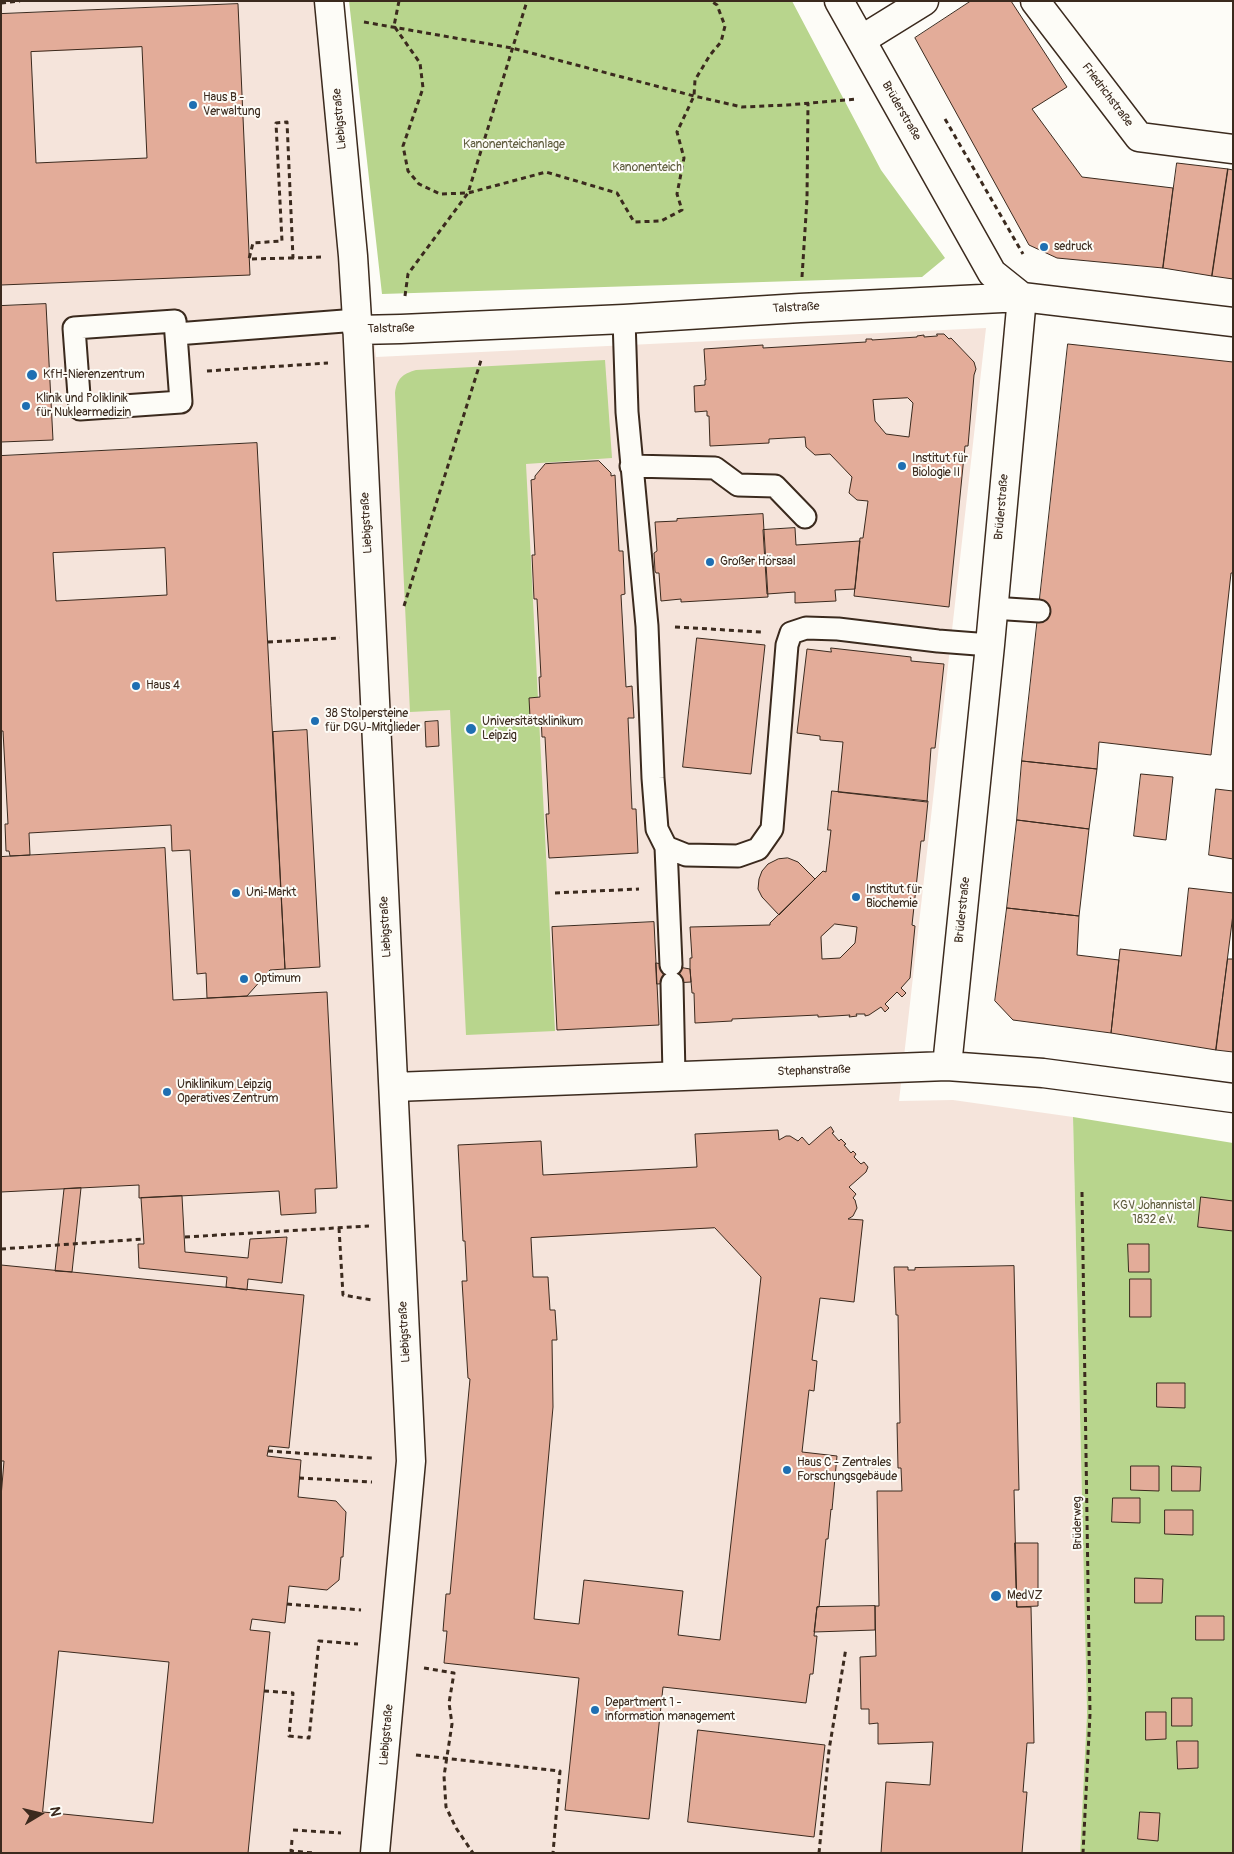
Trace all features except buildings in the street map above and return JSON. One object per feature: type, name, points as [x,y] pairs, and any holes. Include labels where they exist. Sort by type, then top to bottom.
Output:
[{"type":"street","name":"Brüderstraße","points":[[839,1],[992,273],[1022,297],[990,645],[947,1066]]},
{"type":"street","points":[[860,40],[924,1]]},
{"type":"street","name":"Friedrichstraße","points":[[1035,1],[1139,137],[1233,149]]},
{"type":"street","name":"Liebigstraße","points":[[330,10],[353,256],[357,325],[411,1461],[375,1853]]},
{"type":"street","name":"Talstraße","points":[[357,325],[401,329],[1022,297],[1233,322]]},
{"type":"street","name":"Stephanstraße","points":[[394,1088],[947,1066],[1042,1073],[1233,1098]]},
{"type":"lane","points":[[624,319],[631,466],[647,626],[657,829],[666,847],[674,1076]]},
{"type":"lane","points":[[175,321],[176,334],[181,402],[80,408],[74,328],[175,321]]},
{"type":"lane","points":[[176,334],[357,325]]},
{"type":"lane","points":[[631,466],[715,468],[738,485],[775,486],[805,517]]},
{"type":"lane","points":[[992,608],[1039,611]]},
{"type":"lane","points":[[666,847],[686,856],[738,856],[758,849],[772,829],[787,644],[791,633],[806,628],[838,629],[990,645]]},
{"type":"path","points":[[1,3],[20,1]]},
{"type":"path","points":[[399,1],[394,26],[420,63],[423,88],[403,146],[408,171],[419,184],[440,194],[468,193],[546,172],[617,192],[634,222],[660,221],[682,210],[677,194],[684,158],[677,132],[694,96],[695,80],[710,55],[721,42],[725,26],[716,5],[711,1]]},
{"type":"path","points":[[401,329],[408,274],[468,193],[526,1]]},
{"type":"path","points":[[330,10],[394,26],[512,48],[742,107],[893,97]]},
{"type":"path","points":[[800,308],[807,199],[808,103]]},
{"type":"path","points":[[943,115],[1025,258]]},
{"type":"path","points":[[293,258],[287,122],[276,123],[282,241],[253,243],[249,259],[293,258],[353,256]]},
{"type":"path","points":[[402,616],[492,325]]},
{"type":"path","points":[[226,370],[291,366]]},
{"type":"path","points":[[647,626],[791,633]]},
{"type":"path","points":[[268,642],[307,640]]},
{"type":"path","points":[[555,893],[667,888]]},
{"type":"path","name":"Brüderweg","points":[[1082,1192],[1090,1714],[1083,1853]]},
{"type":"path","points":[[185,1237],[354,1227]]},
{"type":"path","points":[[339,1228],[344,1295],[372,1300]]},
{"type":"path","points":[[1,1249],[143,1240]]},
{"type":"path","points":[[268,1451],[372,1458]]},
{"type":"path","points":[[299,1478],[372,1482]]},
{"type":"path","points":[[287,1604],[361,1610]]},
{"type":"path","points":[[264,1691],[293,1692],[289,1736],[309,1738],[319,1641],[358,1644]]},
{"type":"path","points":[[819,1853],[829,1750],[846,1648]]},
{"type":"path","points":[[440,1670],[454,1673],[449,1704],[452,1724],[444,1776],[446,1807],[456,1828],[474,1853]]},
{"type":"path","points":[[430,1757],[560,1771],[553,1853]]},
{"type":"path","points":[[293,1830],[341,1833]]},
{"type":"path","points":[[292,1840],[291,1851],[314,1853]]},
{"type":"shaded area","name":"Universitätsklinikum Leipzig","points":[[1,1],[340,1],[376,357],[986,328],[899,1101],[953,1100],[1073,1117],[1087,1713],[1080,1853],[1,1853]]},
{"type":"green space","name":"Kanonenteichanlage","points":[[349,1],[792,1],[881,170],[945,258],[922,277],[382,294]]},
{"type":"green space","points":[[605,360],[612,458],[526,464],[555,1031],[466,1035],[450,710],[410,712],[396,388],[401,378],[407,373],[416,370]]},
{"type":"green space","name":"KGV Johannistal 1832 e.V.","points":[[1073,1117],[1233,1143],[1233,1853],[1080,1853],[1087,1713]]},
{"type":"place","name":"Haus B - Verwaltung","points":[[193,105]]},
{"type":"place","name":"sedruck","points":[[1044,247]]},
{"type":"place","name":"KfH-Nierenzentrum","points":[[32,375]]},
{"type":"place","name":"Klinik und Poliklinik für Nuklearmedizin","points":[[26,406]]},
{"type":"place","name":"Institut für Biologie II","points":[[902,466]]},
{"type":"place","name":"Großer Hörsaal","points":[[710,562]]},
{"type":"place","name":"Haus 4","points":[[136,686]]},
{"type":"place","name":"38 Stolpersteine für DGU-Mitglieder","points":[[315,721]]},
{"type":"place","name":"Universitätsklinikum Leipzig","points":[[471,729]]},
{"type":"place","name":"Uni-Markt","points":[[236,893]]},
{"type":"place","name":"Institut für Biochemie","points":[[856,897]]},
{"type":"place","name":"Optimum","points":[[244,979]]},
{"type":"place","name":"Uniklinikum Leipzig Operatives Zentrum","points":[[167,1092]]},
{"type":"place","name":"Haus C - Zentrales Forschungsgebäude","points":[[787,1470]]},
{"type":"place","name":"MedVZ","points":[[996,1596]]},
{"type":"place","name":"Department 1 - information management","points":[[595,1710]]},
{"type":"park label","name":"Kanonenteich","points":[[647,168]]}]
